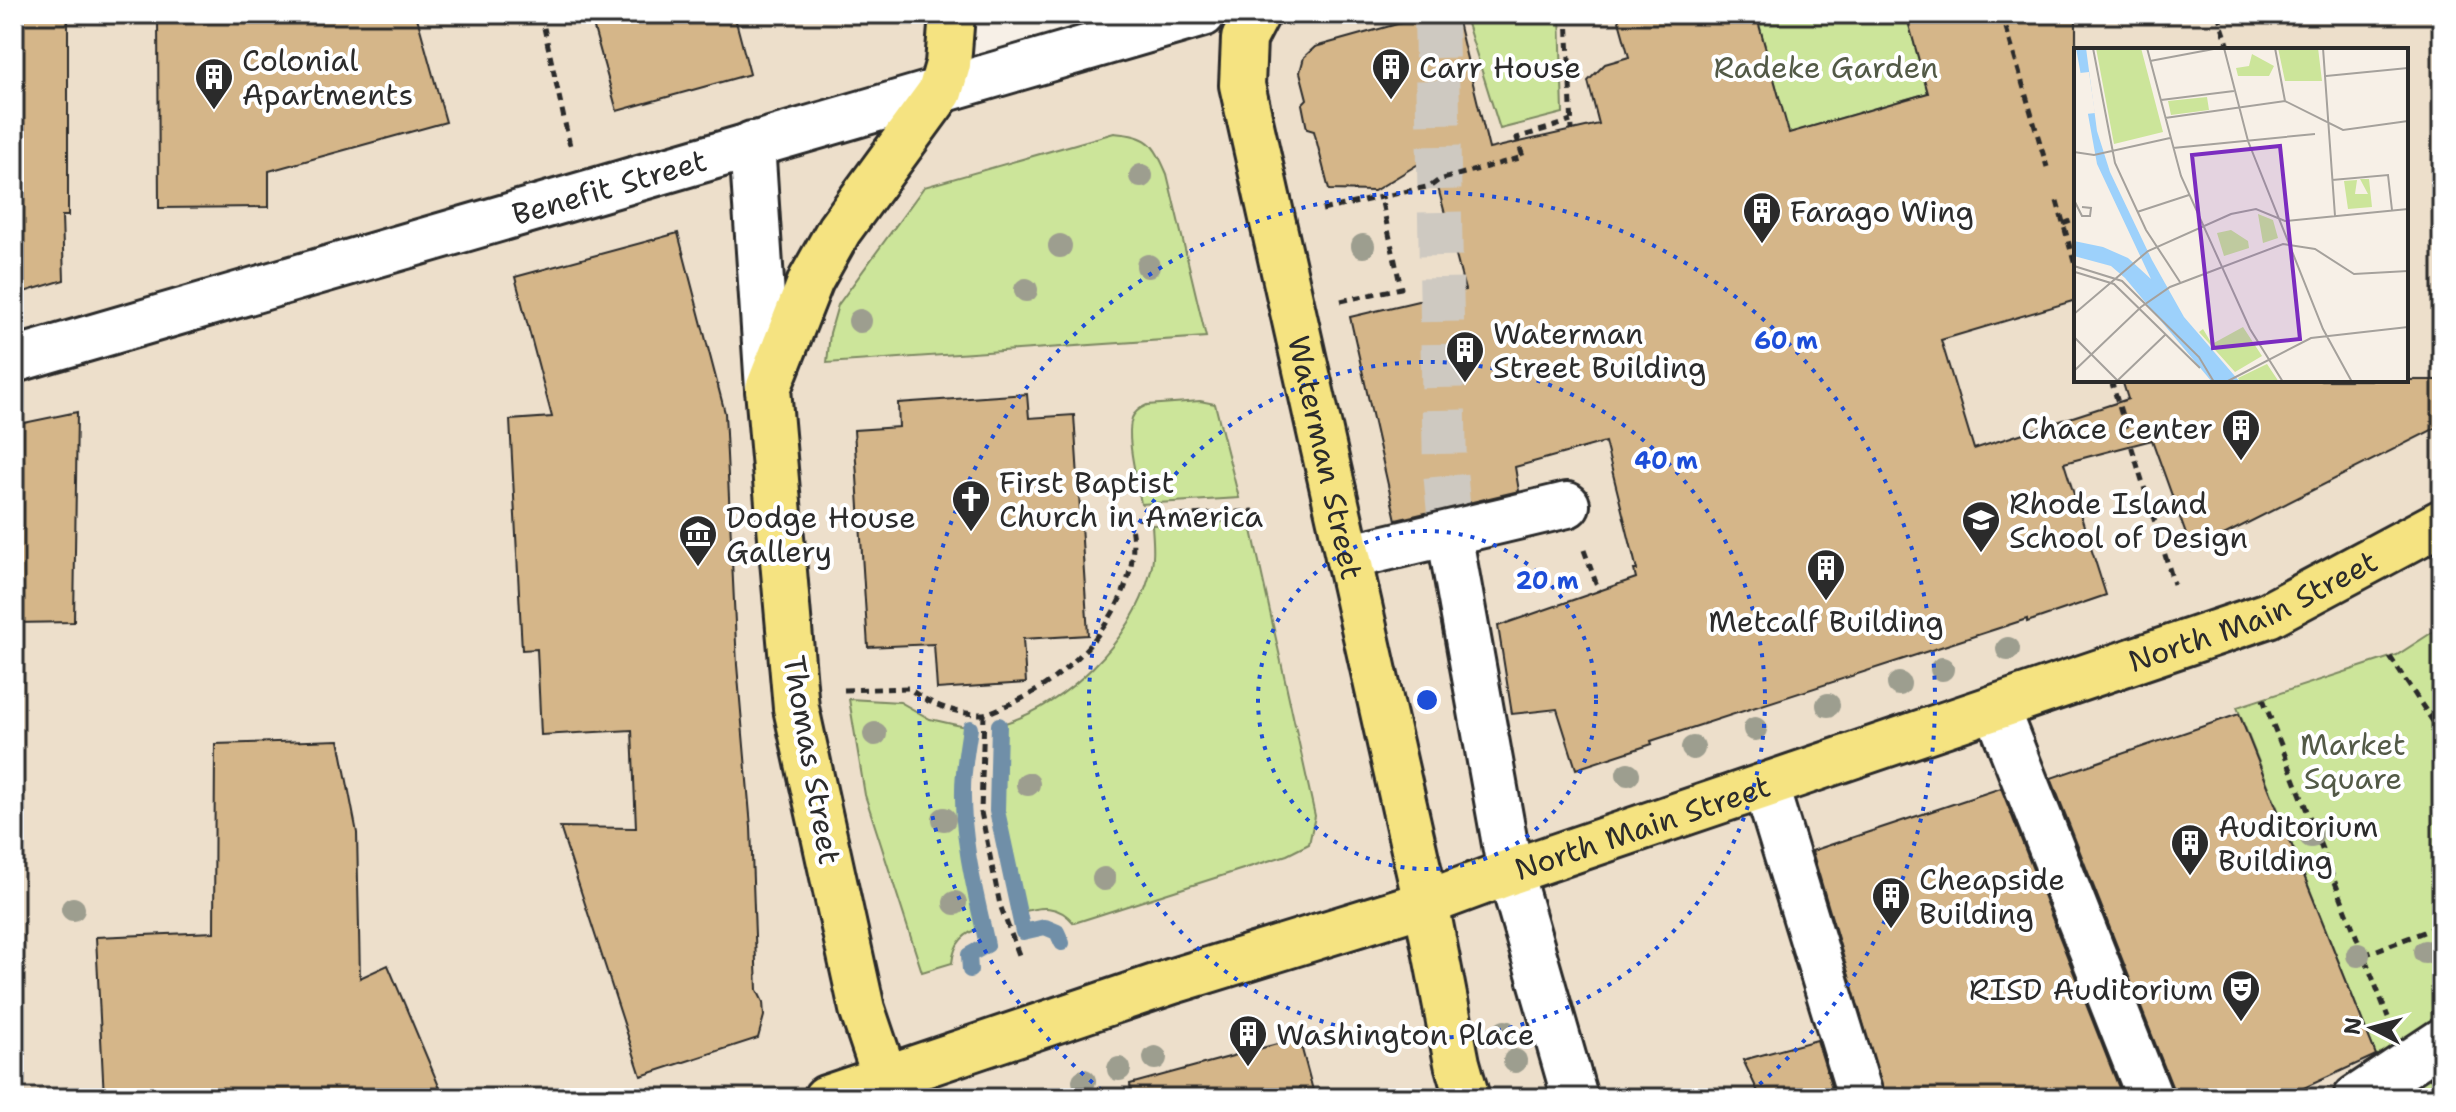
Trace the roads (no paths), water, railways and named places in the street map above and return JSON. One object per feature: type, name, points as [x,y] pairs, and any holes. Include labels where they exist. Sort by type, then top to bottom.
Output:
[{"type":"main road","points":[[940,92],[948,64],[952,14]]},
{"type":"main road","name":"Waterman Street","points":[[1257,14],[1244,39],[1242,85],[1426,903]]},
{"type":"main road","name":"Thomas Street","points":[[889,1088],[862,1009],[796,708],[768,389],[811,280],[832,243],[940,92]]},
{"type":"main road","name":"North Main Street","points":[[826,1098],[889,1088],[1173,981],[1426,903],[2268,615],[2442,522]]},
{"type":"main road","points":[[1426,903],[1457,1063],[1467,1098]]},
{"type":"street","name":"Benefit Street","points":[[14,360],[1203,14]]},
{"type":"street","name":"Thomas Street","points":[[752,144],[768,389]]},
{"type":"street","points":[[1348,557],[1567,505]]},
{"type":"street","points":[[1453,555],[1510,872],[1575,1098]]},
{"type":"street","points":[[1996,708],[2150,1098]]},
{"type":"street","points":[[1766,787],[1861,1098]]},
{"type":"street","points":[[2356,1098],[2442,1041]]},
{"type":"waterway","points":[[999,725],[997,811],[1023,932],[1045,927],[1057,932],[1062,943]]},
{"type":"waterway","points":[[970,728],[963,810],[970,868],[987,945],[969,955],[970,970]]},
{"type":"tunnel","points":[[1436,14],[1445,471],[1453,555]]},
{"type":"place","name":"Carr House","points":[[1391,101]]},
{"type":"place","name":"Colonial Apartments","points":[[214,111]]},
{"type":"place","name":"Farago Wing","points":[[1762,245]]},
{"type":"place","name":"Waterman Street Building","points":[[1465,384]]},
{"type":"place","name":"Chace Center","points":[[2241,462]]},
{"type":"place","name":"First Baptist Church in America","points":[[971,533]]},
{"type":"place","name":"Rhode Island School of Design","points":[[1981,554]]},
{"type":"place","name":"Dodge House Gallery","points":[[698,568]]},
{"type":"place","name":"Metcalf Building","points":[[1826,602]]},
{"type":"place","name":"Auditorium Building","points":[[2190,877]]},
{"type":"place","name":"Cheapside Building","points":[[1891,930]]},
{"type":"place","name":"RISD Auditorium","points":[[2241,1023]]},
{"type":"place","name":"Washington Place","points":[[1248,1068]]},
{"type":"park label","name":"Radeke Garden","points":[[1826,67]]},
{"type":"park label","name":"Market Square","points":[[2353,761]]}]
